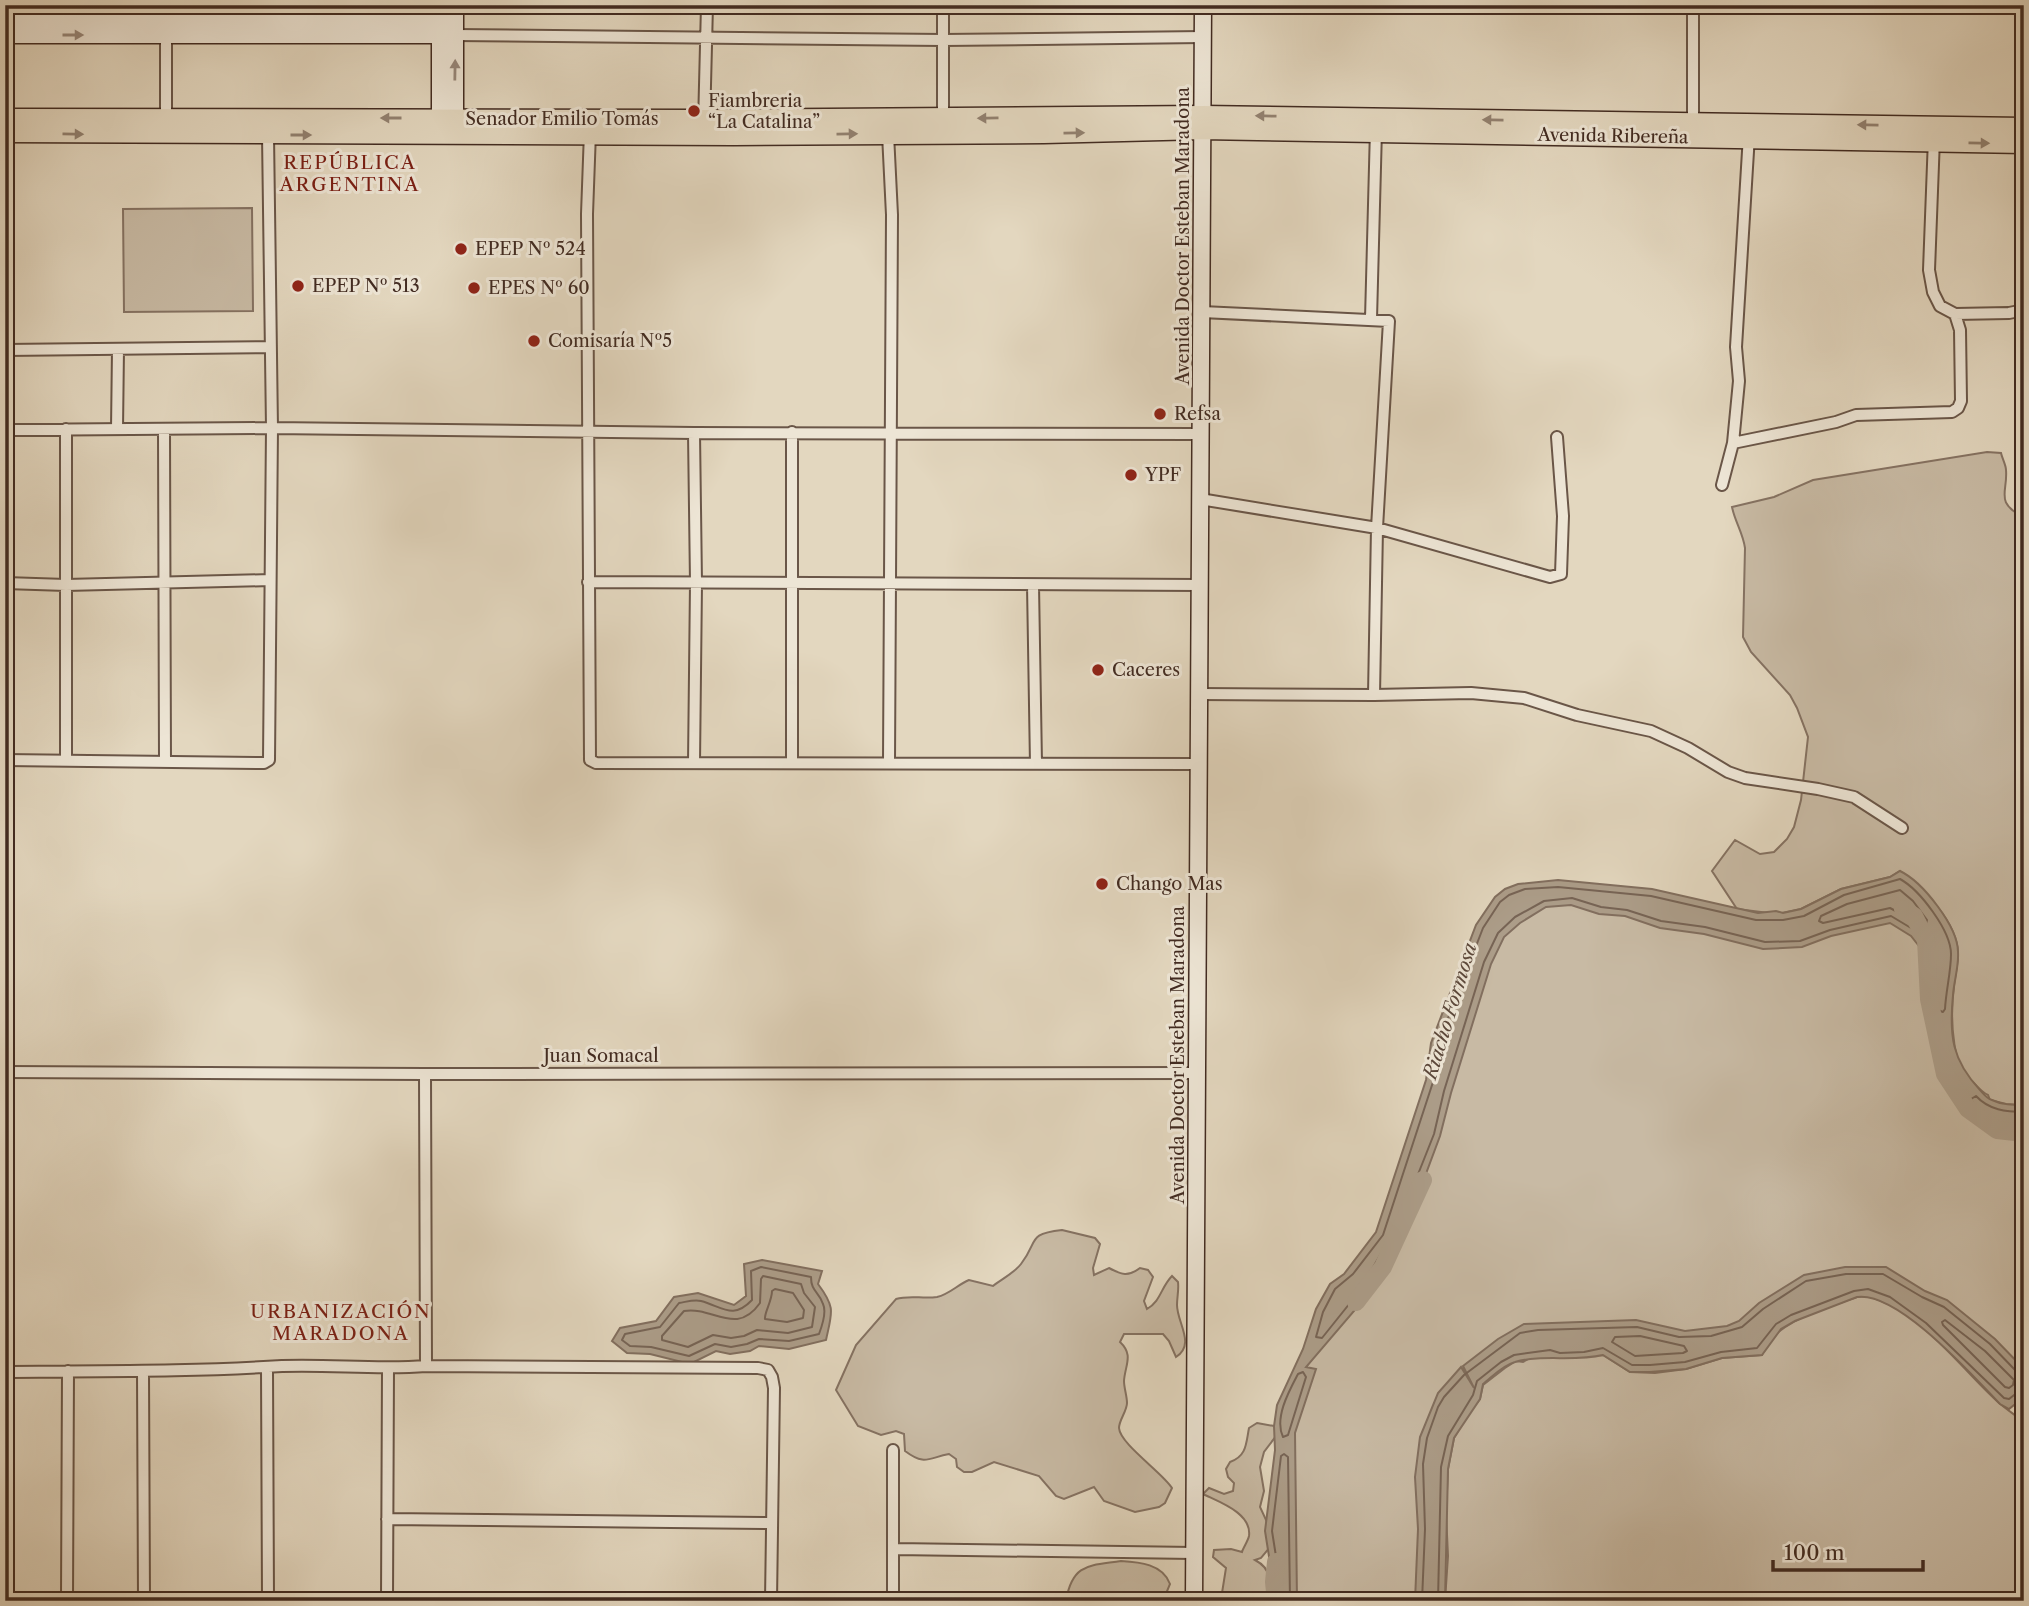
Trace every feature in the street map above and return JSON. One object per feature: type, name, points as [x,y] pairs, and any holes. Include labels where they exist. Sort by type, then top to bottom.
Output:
[{"type":"main road","name":"Avenida Doctor Esteban Maradona","points":[[1195,1601],[1203,5]]},
{"type":"main road","points":[[5,35],[448,20],[447,126]]},
{"type":"main road","points":[[5,21],[166,28]]},
{"type":"main road","name":"Senador Emilio Tomás","points":[[5,118],[268,135],[447,126]]},
{"type":"main road","name":"Avenida Ribereña","points":[[1203,123],[1935,134],[2024,127]]},
{"type":"main road","name":"Senador Emilio Tomás","points":[[5,133],[166,127],[1203,123]]},
{"type":"main road","name":"Senador Emilio Tomás","points":[[705,127],[888,134],[943,126]]},
{"type":"main road","name":"Avenida Ribereña","points":[[1935,134],[2024,144]]},
{"type":"street","points":[[705,127],[707,5]]},
{"type":"street","points":[[943,5],[943,126]]},
{"type":"street","points":[[1693,5],[1694,130]]},
{"type":"street","points":[[448,20],[707,38],[943,40],[1203,37]]},
{"type":"street","points":[[166,28],[166,127]]},
{"type":"street","points":[[1371,319],[1376,125]]},
{"type":"street","points":[[590,127],[587,214],[590,760],[694,763],[1199,764]]},
{"type":"street","points":[[1722,485],[1733,443],[1739,381],[1736,347],[1750,131]]},
{"type":"street","points":[[888,134],[892,215],[889,764]]},
{"type":"street","points":[[1935,134],[1929,270],[1933,292],[1940,306],[1955,314],[2009,313],[2024,310]]},
{"type":"street","points":[[5,760],[264,763],[269,760],[272,428],[268,135]]},
{"type":"street","points":[[1202,312],[1390,321],[1377,528],[1374,695]]},
{"type":"street","points":[[1733,443],[1836,422],[1856,415],[1952,412],[1958,408],[1961,401],[1960,330],[1955,314]]},
{"type":"street","points":[[5,350],[270,347]]},
{"type":"street","points":[[117,429],[118,349]]},
{"type":"street","points":[[5,430],[272,428],[694,433],[1201,434]]},
{"type":"street","points":[[66,429],[66,761]]},
{"type":"street","points":[[164,429],[165,761]]},
{"type":"street","points":[[792,432],[792,762]]},
{"type":"street","points":[[694,433],[694,763]]},
{"type":"street","points":[[1200,499],[1377,528],[1550,578],[1561,574],[1563,516],[1557,437]]},
{"type":"street","points":[[5,583],[66,585],[270,580]]},
{"type":"street","points":[[588,582],[1200,585]]},
{"type":"street","points":[[1033,585],[1036,764]]},
{"type":"street","points":[[1200,694],[1471,693],[1524,698],[1577,715],[1651,731],[1697,753],[1728,772],[1745,778],[1854,797],[1902,828]]},
{"type":"street","name":"Juan Somacal","points":[[5,1072],[1197,1073]]},
{"type":"street","points":[[425,1074],[426,1366]]},
{"type":"street","points":[[5,1372],[321,1367],[388,1369],[426,1366],[768,1370],[774,1388],[771,1601]]},
{"type":"street","points":[[267,1368],[268,1601]]},
{"type":"street","points":[[387,1601],[388,1369]]},
{"type":"street","points":[[67,1601],[68,1371]]},
{"type":"street","points":[[143,1371],[144,1601]]},
{"type":"street","points":[[893,1450],[893,1601]]},
{"type":"street","points":[[387,1519],[772,1523]]},
{"type":"street","points":[[895,1549],[1194,1553]]},
{"type":"shaded area","points":[[252,208],[253,311],[124,312],[123,209]]},
{"type":"shaded area","points":[[1987,452],[2001,453],[2006,468],[2006,502],[2024,517],[2024,1105],[1990,1100],[1988,1095],[1961,1073],[1952,1019],[1958,958],[1956,942],[1938,907],[1900,871],[1890,877],[1841,889],[1801,909],[1777,914],[1737,909],[1712,871],[1735,840],[1760,854],[1774,852],[1787,839],[1794,827],[1801,800],[1808,737],[1790,695],[1751,652],[1743,637],[1745,548],[1732,507],[1774,497],[1813,480]]},
{"type":"shaded area","points":[[1544,899],[1705,925],[1856,904],[1926,940],[1929,999],[1945,1075],[2006,1137],[2024,1134],[2024,1402],[1946,1315],[1876,1281],[1764,1330],[1568,1341],[1481,1368],[1449,1416],[1432,1601],[1278,1601],[1284,1458],[1306,1367],[1383,1267],[1421,1187],[1485,953]]},
{"type":"shaded area","points":[[1062,1230],[1095,1238],[1100,1244],[1093,1268],[1094,1275],[1109,1268],[1125,1274],[1140,1268],[1148,1270],[1153,1277],[1144,1301],[1147,1309],[1155,1302],[1172,1276],[1178,1282],[1177,1305],[1185,1340],[1182,1352],[1176,1357],[1163,1334],[1124,1334],[1120,1342],[1127,1351],[1128,1360],[1124,1381],[1127,1406],[1119,1428],[1126,1442],[1172,1488],[1165,1503],[1159,1507],[1135,1512],[1104,1501],[1094,1487],[1064,1499],[1056,1496],[1039,1476],[994,1462],[972,1472],[964,1472],[957,1467],[956,1459],[949,1454],[922,1460],[905,1451],[904,1434],[896,1431],[881,1435],[858,1426],[836,1390],[856,1345],[896,1299],[937,1297],[969,1280],[993,1286],[1018,1267],[1038,1236]]},
{"type":"shaded area","points":[[1867,1296],[1905,1313],[1922,1326],[1983,1388],[2024,1422],[2024,1601],[1445,1601],[1448,1469],[1454,1438],[1480,1399],[1483,1385],[1505,1368],[1516,1361],[1523,1362],[1530,1358],[1603,1355],[1630,1372],[1655,1373],[1686,1369],[1722,1358],[1762,1355],[1767,1343],[1788,1325],[1831,1306]]},
{"type":"shaded area","points":[[1257,1423],[1274,1426],[1279,1432],[1264,1452],[1260,1467],[1264,1491],[1260,1507],[1267,1522],[1271,1546],[1261,1558],[1255,1560],[1268,1573],[1268,1588],[1264,1601],[1224,1601],[1222,1593],[1226,1568],[1213,1557],[1214,1550],[1231,1549],[1242,1552],[1249,1536],[1249,1528],[1233,1509],[1203,1494],[1209,1488],[1224,1494],[1233,1491],[1234,1483],[1228,1477],[1226,1469],[1230,1462],[1243,1453],[1249,1428]]},
{"type":"shaded area","points":[[1121,1561],[1143,1563],[1162,1572],[1170,1584],[1163,1601],[1066,1600],[1073,1579],[1084,1568]]},
{"type":"water","points":[[1900,871],[1919,885],[1938,906],[1956,942],[1958,957],[1952,1035],[1958,1058],[1971,1079],[1988,1098],[2004,1104],[2024,1105],[2024,1134],[2006,1137],[1990,1133],[1980,1125],[1945,1074],[1927,994],[1926,955],[1911,936],[1890,923],[1831,936],[1802,947],[1763,949],[1704,934],[1660,928],[1625,916],[1599,914],[1571,905],[1546,907],[1520,923],[1504,937],[1491,964],[1440,1136],[1418,1195],[1395,1243],[1360,1304],[1306,1367],[1316,1369],[1295,1433],[1297,1601],[1276,1601],[1265,1531],[1275,1450],[1277,1405],[1303,1349],[1316,1309],[1330,1284],[1344,1274],[1376,1232],[1426,1080],[1431,1043],[1476,925],[1495,897],[1518,884],[1558,880],[1652,889],[1758,913],[1783,913],[1801,909],[1841,889],[1890,877]]},
{"type":"water","points":[[762,1260],[822,1271],[818,1284],[828,1299],[831,1310],[826,1340],[789,1349],[759,1346],[750,1351],[730,1354],[716,1351],[690,1364],[650,1354],[627,1353],[612,1341],[620,1328],[656,1321],[674,1297],[698,1293],[734,1305],[746,1296],[744,1264]]},
{"type":"water","points":[[1845,1267],[1886,1267],[1925,1291],[1947,1300],[1995,1339],[2024,1369],[2024,1397],[2009,1409],[2000,1404],[1953,1356],[1913,1321],[1893,1307],[1874,1299],[1857,1297],[1781,1329],[1762,1355],[1722,1358],[1686,1369],[1650,1372],[1630,1372],[1603,1355],[1515,1362],[1502,1368],[1483,1384],[1480,1399],[1454,1438],[1448,1469],[1445,1601],[1415,1601],[1418,1529],[1415,1477],[1420,1437],[1438,1393],[1461,1367],[1474,1388],[1463,1366],[1498,1339],[1524,1324],[1636,1320],[1685,1331],[1727,1326],[1739,1321],[1759,1303],[1804,1275]]},
{"type":"waterway","name":"Riacho Formosa","points":[[1903,909],[1914,916],[1926,940],[1929,999],[1945,1074],[1968,1109],[1997,1130],[2024,1133]]},
{"type":"waterway","name":"Riacho Formosa","points":[[1356,1302],[1383,1267],[1423,1180]]},
{"type":"waterway","name":"Riacho Formosa","points":[[1276,1562],[1276,1601]]},
{"type":"place","name":"Fiambreria “La Catalina”","points":[[694,111]]},
{"type":"place","name":"EPEP Nº 524","points":[[461,249]]},
{"type":"place","name":"EPEP Nº 513","points":[[298,286]]},
{"type":"place","name":"EPES Nº 60","points":[[474,288]]},
{"type":"place","name":"Comisaría Nº5","points":[[534,341]]},
{"type":"place","name":"Refsa","points":[[1160,414]]},
{"type":"place","name":"YPF","points":[[1131,475]]},
{"type":"place","name":"Caceres","points":[[1098,670]]},
{"type":"place","name":"Chango Mas","points":[[1102,884]]},
{"type":"district","name":"REPÚBLICA ARGENTINA","points":[[350,173]]},
{"type":"district","name":"URBANIZACIÓN MARADONA","points":[[341,1322]]}]
